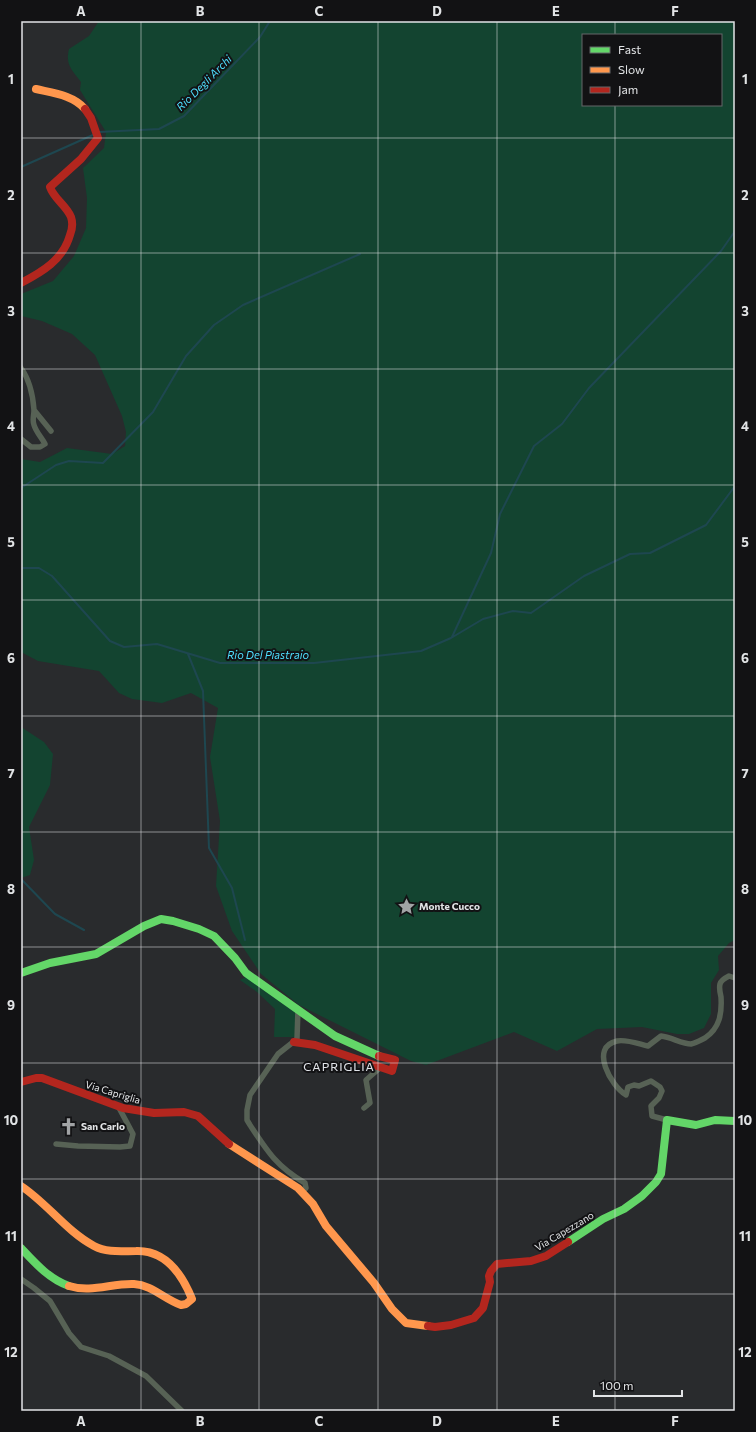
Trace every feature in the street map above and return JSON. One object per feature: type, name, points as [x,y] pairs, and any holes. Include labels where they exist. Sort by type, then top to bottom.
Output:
[{"type":"street","points":[[21,283],[51,264],[63,254],[73,226],[71,217],[52,194],[50,187],[90,149],[98,138],[88,112],[76,102],[64,95],[36,89]]},
{"type":"street","points":[[21,368],[26,376],[34,410],[34,427],[45,444],[40,447],[31,448],[21,440]]},
{"type":"street","points":[[34,410],[51,431]]},
{"type":"street","points":[[21,973],[50,963],[96,954],[144,926],[160,919],[173,921],[199,929],[214,936],[235,958],[246,973],[335,1036],[377,1055],[395,1060],[392,1071],[315,1045],[294,1042]]},
{"type":"street","points":[[735,978],[729,976],[723,979],[720,983],[721,1007],[719,1021],[717,1026],[710,1034],[700,1041],[692,1044],[684,1043],[668,1036],[662,1036],[648,1046],[618,1041],[606,1047],[603,1054],[606,1069],[620,1092],[626,1095],[628,1087],[634,1085],[639,1086],[651,1081],[660,1087],[662,1091],[659,1098],[651,1106],[652,1116],[696,1125],[715,1120],[735,1121]]},
{"type":"street","points":[[298,1009],[297,1038],[278,1054],[250,1095],[247,1102],[247,1120],[259,1139],[276,1162],[307,1186],[304,1190],[298,1188]]},
{"type":"street","points":[[364,1108],[370,1103],[366,1080],[381,1067]]},
{"type":"street","name":"Via Capriglia","points":[[21,1082],[42,1078],[118,1106],[145,1112],[184,1112],[198,1116],[232,1146],[298,1188]]},
{"type":"street","points":[[56,1144],[78,1146],[130,1146],[133,1134],[118,1106]]},
{"type":"street","name":"Via Capezzano","points":[[298,1188],[313,1204],[326,1226],[374,1283],[392,1308],[406,1323],[435,1327],[451,1326],[474,1318],[483,1308],[490,1282],[489,1276],[491,1270],[497,1264],[531,1261],[546,1256],[603,1219],[624,1210],[642,1196],[656,1182],[661,1174],[667,1120]]},
{"type":"street","points":[[21,1186],[30,1191],[48,1207],[67,1228],[94,1246],[107,1251],[144,1251],[154,1253],[164,1259],[175,1270],[192,1299],[186,1304],[181,1305],[142,1285],[123,1284],[85,1289],[65,1285],[46,1273],[21,1248]]},
{"type":"street","points":[[21,1279],[50,1301],[69,1334],[82,1347],[109,1356],[146,1376],[182,1411]]},
{"type":"green space","points":[[99,21],[735,21],[735,940],[729,943],[718,956],[719,970],[711,983],[711,1014],[704,1028],[689,1034],[677,1034],[642,1027],[597,1029],[557,1051],[514,1032],[426,1065],[411,1061],[299,1005],[261,974],[232,931],[216,886],[220,821],[210,757],[218,708],[191,693],[162,703],[132,699],[119,693],[99,671],[38,661],[21,652],[21,459],[40,462],[67,448],[112,454],[125,446],[126,432],[122,416],[95,355],[72,334],[42,321],[21,316],[21,294],[53,281],[74,256],[86,228],[87,198],[83,168],[104,148],[106,132],[80,90],[81,82],[70,67],[68,59],[69,49],[89,36]]},
{"type":"green space","points":[[21,727],[44,742],[53,754],[50,785],[29,827],[34,860],[30,875],[21,878]]},
{"type":"green space","points":[[248,976],[296,1009],[296,1037],[274,1037],[275,1009],[257,992],[240,980]]},
{"type":"waterway","name":"Rio Degli Archi","points":[[99,132],[159,129],[184,116],[260,37],[270,21]]},
{"type":"waterway","name":"Rio Degli Archi","points":[[21,167],[95,134]]},
{"type":"waterway","points":[[452,637],[491,553],[500,514],[534,446],[562,424],[589,388],[721,251],[735,231]]},
{"type":"waterway","points":[[21,488],[56,465],[69,461],[103,463],[153,412],[186,356],[214,325],[243,305],[360,254]]},
{"type":"waterway","name":"Rio Del Piastraio","points":[[21,568],[39,568],[52,576],[110,641],[124,647],[157,644],[220,663],[314,663],[421,651],[451,638],[483,619],[513,611],[531,613],[584,576],[630,554],[650,553],[706,525],[735,486]]},
{"type":"waterway","points":[[188,654],[203,691],[209,848],[232,888],[245,940]]},
{"type":"waterway","points":[[21,879],[55,914],[84,930]]},
{"type":"traffic: fast","points":[[21,973],[50,963],[96,954],[144,926],[161,919],[173,921],[199,929],[214,936],[235,958],[246,973],[335,1036],[379,1056]]},
{"type":"traffic: fast","points":[[568,1242],[603,1219],[624,1209],[642,1196],[656,1182],[661,1174],[667,1120],[696,1125],[715,1120],[735,1121]]},
{"type":"traffic: fast","points":[[21,1248],[49,1275],[69,1286]]},
{"type":"traffic: slow","points":[[36,89],[56,93],[69,98],[80,104],[85,109]]},
{"type":"traffic: slow","points":[[229,1144],[298,1188],[313,1204],[326,1226],[374,1283],[392,1309],[406,1323],[428,1326]]},
{"type":"traffic: slow","points":[[21,1186],[39,1200],[74,1233],[94,1246],[109,1251],[146,1252],[164,1259],[178,1273],[192,1299],[186,1304],[181,1305],[147,1287],[134,1284],[93,1288],[77,1288],[69,1286]]},
{"type":"traffic: jam","points":[[21,283],[44,270],[57,258],[67,244],[72,226],[71,217],[54,195],[50,187],[81,159],[98,138],[91,118],[85,109]]},
{"type":"traffic: jam","points":[[294,1042],[315,1045],[392,1071],[395,1060],[379,1056]]},
{"type":"traffic: jam","points":[[21,1082],[42,1078],[123,1108],[154,1113],[184,1112],[198,1116],[229,1144]]},
{"type":"traffic: jam","points":[[428,1326],[435,1327],[451,1325],[474,1318],[483,1308],[490,1282],[489,1276],[497,1264],[531,1261],[546,1256],[568,1242]]},
{"type":"place","name":"Monte Cucco","points":[[406,906]]},
{"type":"place","name":"San Carlo","points":[[68,1126]]},
{"type":"district","name":"CAPRIGLIA","points":[[339,1067]]}]
